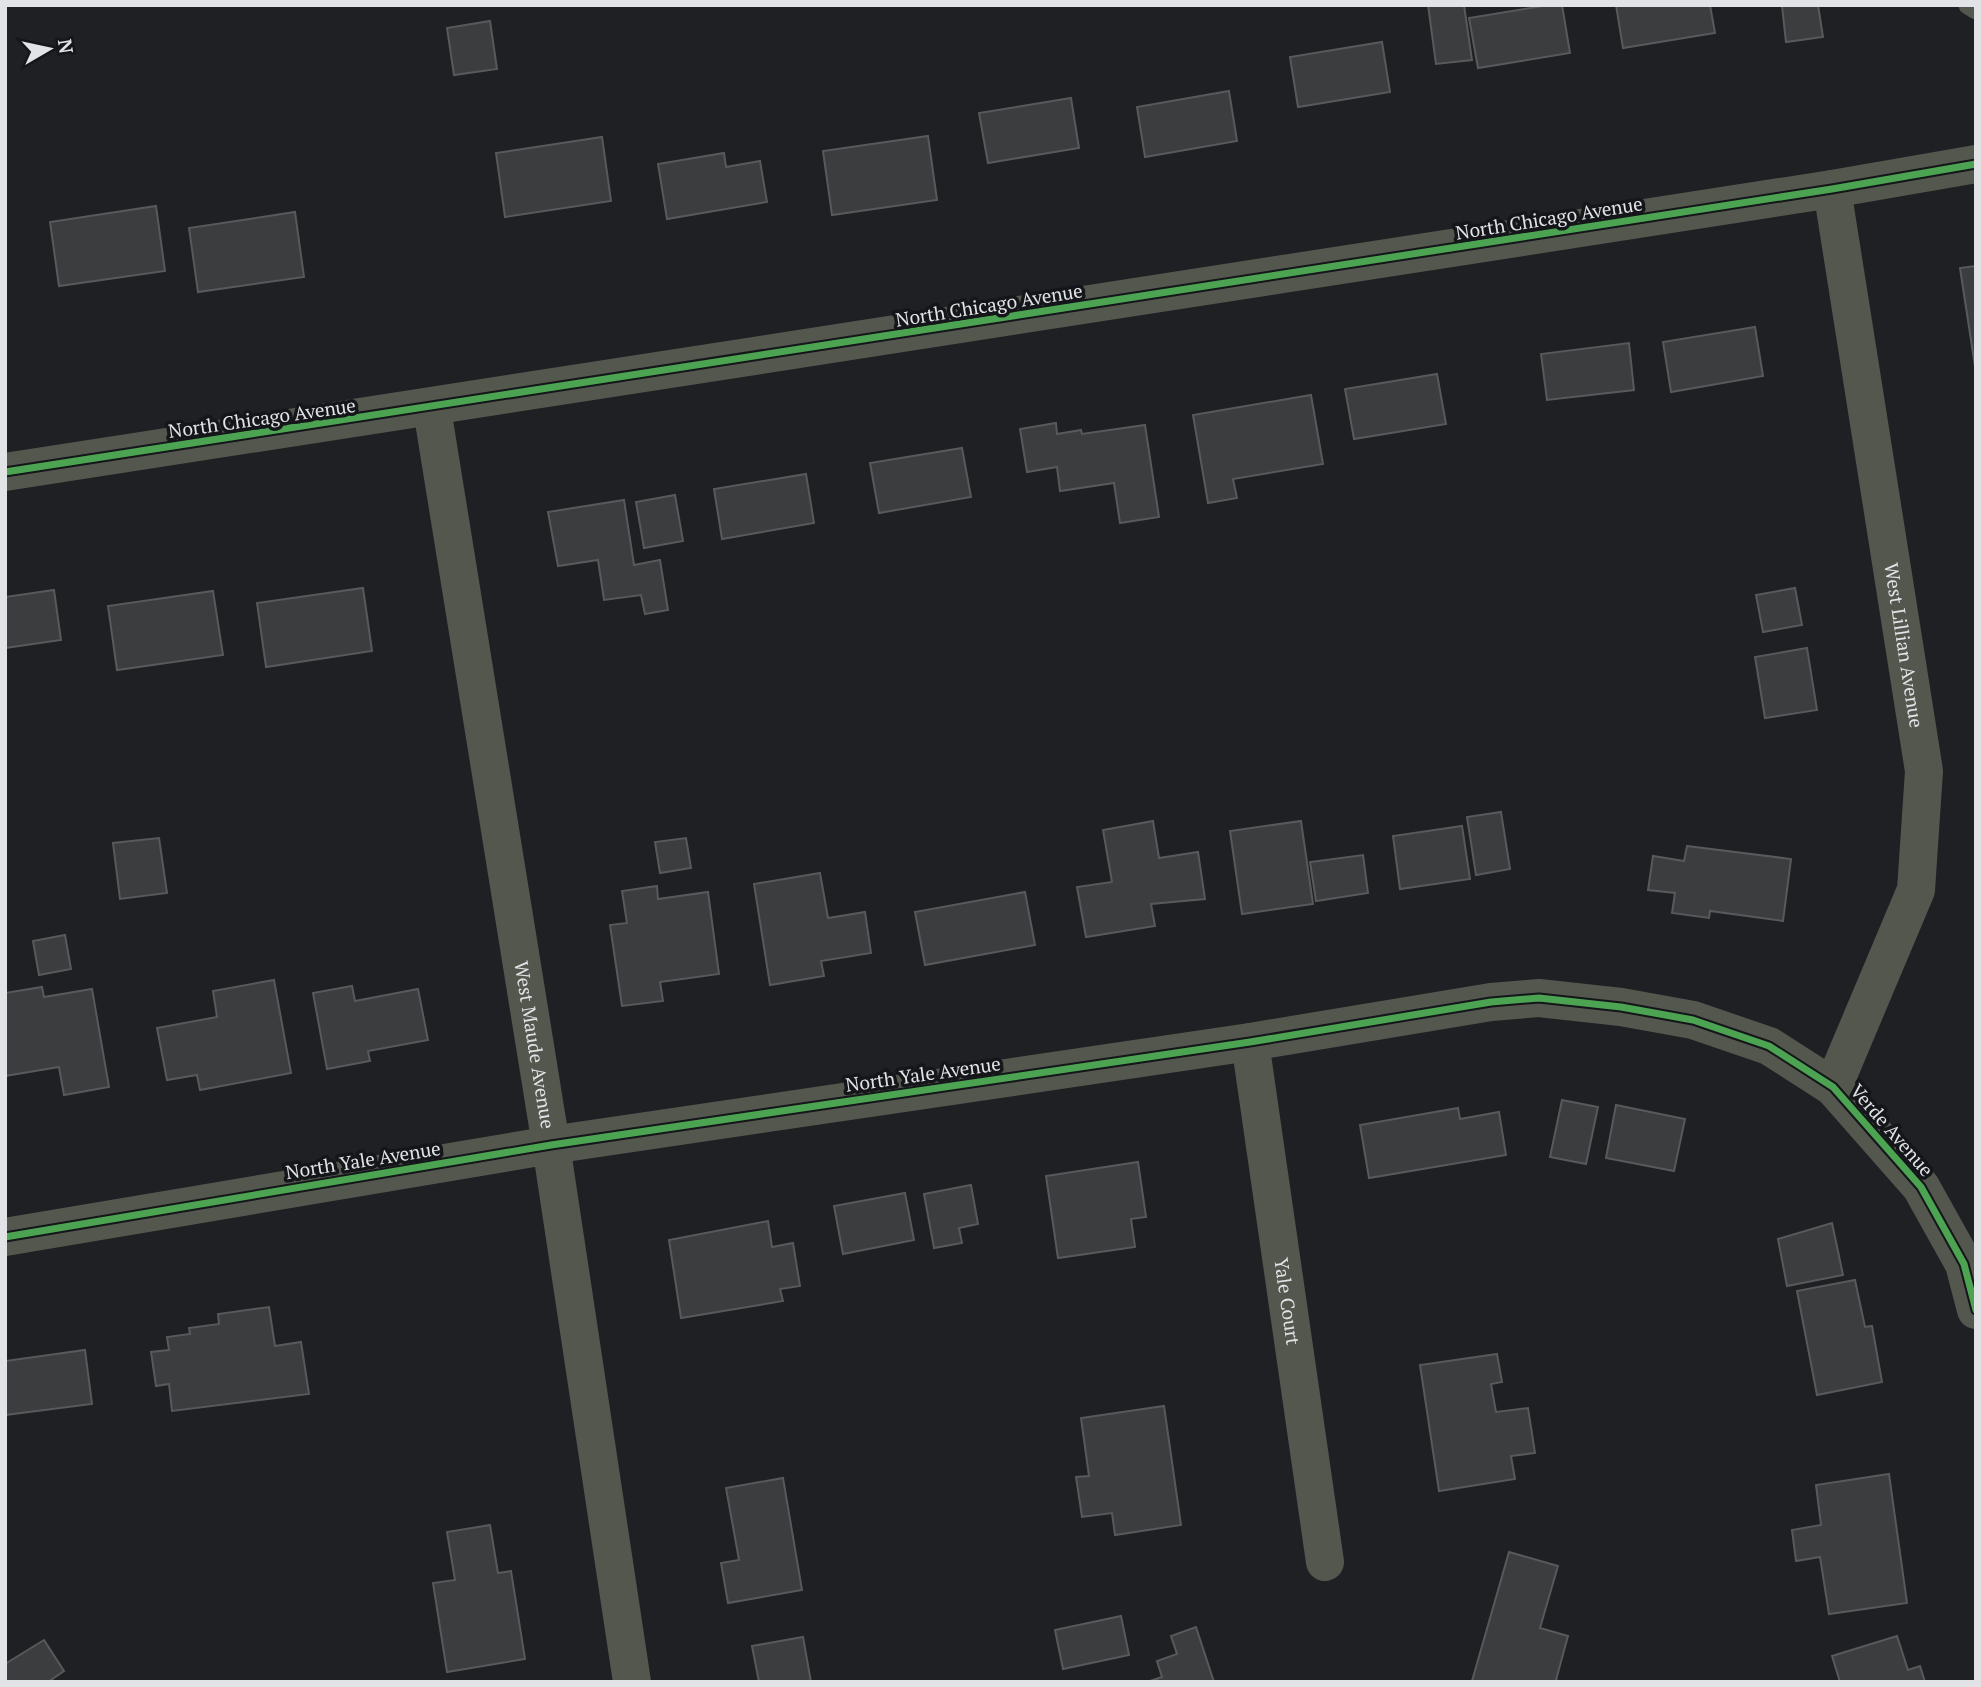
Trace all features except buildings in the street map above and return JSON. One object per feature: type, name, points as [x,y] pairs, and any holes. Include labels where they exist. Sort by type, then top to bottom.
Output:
[{"type":"street","name":"North Chicago Avenue","points":[[5,472],[432,408],[1832,189],[1976,164]]},
{"type":"street","name":"West Lillian Avenue","points":[[1832,189],[1924,771],[1916,890],[1833,1087]]},
{"type":"street","name":"West Maude Avenue","points":[[432,408],[551,1145],[632,1682]]},
{"type":"street","name":"North Yale Avenue","points":[[5,1237],[551,1145],[1250,1042],[1491,1002],[1539,998],[1621,1007],[1693,1020],[1769,1046],[1833,1087]]},
{"type":"street","name":"Yale Court","points":[[1250,1042],[1325,1562]]},
{"type":"street","name":"Verde Avenue","points":[[1833,1087],[1921,1187],[1964,1264],[1976,1310]]},
{"type":"lane","points":[[1968,5],[1976,10]]},
{"type":"cycle path","points":[[5,472],[1832,189],[1976,164]]},
{"type":"cycle path","points":[[5,1237],[551,1145],[1250,1042],[1491,1002],[1539,998],[1621,1007],[1693,1020],[1769,1046],[1833,1087],[1921,1187],[1964,1264],[1976,1310]]}]
